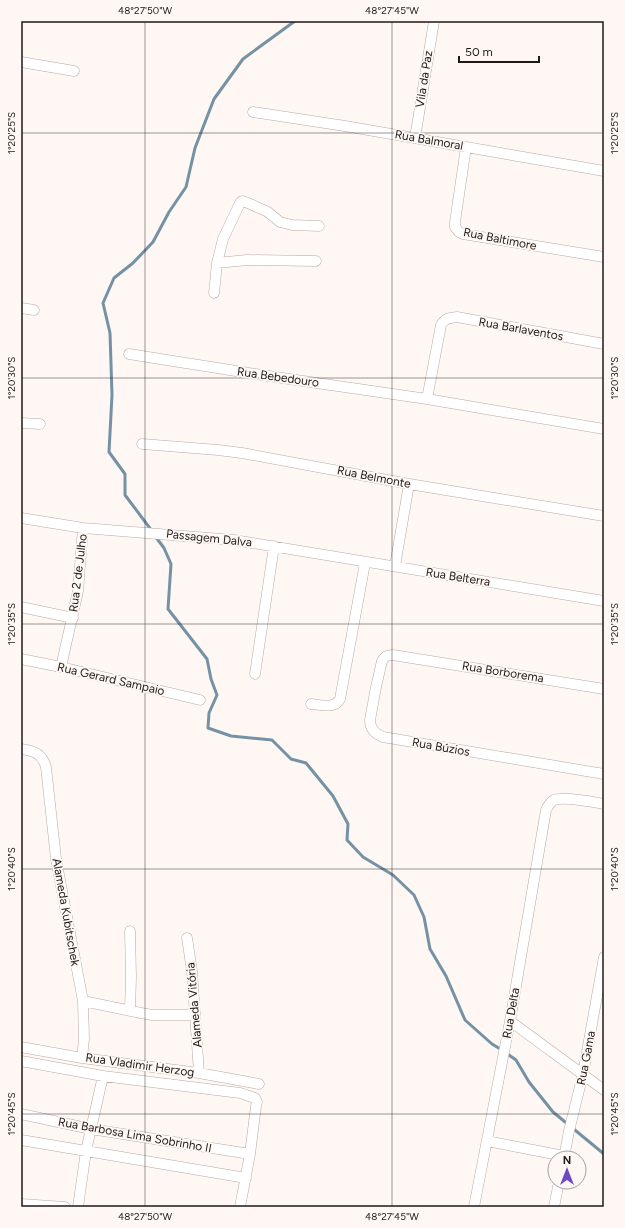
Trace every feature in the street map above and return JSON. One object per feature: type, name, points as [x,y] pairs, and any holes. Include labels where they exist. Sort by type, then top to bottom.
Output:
[{"type":"street","name":"Vila da Paz","points":[[415,138],[434,21]]},
{"type":"street","points":[[21,62],[74,71]]},
{"type":"street","name":"Rua Balmoral","points":[[253,112],[466,146],[604,172]]},
{"type":"street","name":"Rua Baltimore","points":[[466,146],[455,217],[455,227],[459,232],[463,234],[604,258]]},
{"type":"street","points":[[214,293],[217,264],[223,239],[242,201],[248,202],[268,212],[280,222],[292,225],[318,226]]},
{"type":"street","points":[[217,264],[247,260],[316,261]]},
{"type":"street","points":[[21,308],[34,310]]},
{"type":"street","name":"Rua Barlaventos","points":[[427,399],[440,325],[444,320],[449,318],[457,317],[604,344]]},
{"type":"street","name":"Rua Bebedouro","points":[[129,354],[427,399],[604,429]]},
{"type":"street","points":[[21,423],[40,424]]},
{"type":"street","name":"Rua Belmonte","points":[[142,444],[242,453],[409,484],[604,516]]},
{"type":"street","points":[[395,566],[409,484]]},
{"type":"street","name":"Passagem Dalva","points":[[21,518],[84,528],[234,540],[365,563],[395,566]]},
{"type":"street","name":"Rua 2 de Julho","points":[[61,667],[78,591],[84,528]]},
{"type":"street","points":[[255,674],[274,546]]},
{"type":"street","points":[[311,704],[334,706],[340,699],[365,563]]},
{"type":"street","name":"Rua Belterra","points":[[395,566],[604,601]]},
{"type":"street","name":"Rua 2 de Julho","points":[[21,607],[73,618]]},
{"type":"street","name":"Rua Búzios","points":[[402,656],[388,655],[382,661],[370,720],[370,725],[377,735],[604,774]]},
{"type":"street","name":"Rua Borborema","points":[[402,656],[604,688]]},
{"type":"street","name":"Rua Gerard Sampaio","points":[[21,660],[61,667],[200,700]]},
{"type":"street","name":"Alameda Kubitschek","points":[[21,749],[41,756],[46,767],[56,859],[83,1001],[84,1039],[82,1058]]},
{"type":"street","name":"Rua Delta","points":[[474,1207],[510,1021],[546,810],[553,800],[558,799],[570,799],[604,804]]},
{"type":"street","points":[[130,932],[130,1011]]},
{"type":"street","name":"Alameda Vitória","points":[[187,938],[192,971],[199,1073]]},
{"type":"street","name":"Rua Gama","points":[[565,1150],[584,1074],[604,957]]},
{"type":"street","points":[[83,1001],[152,1015],[195,1015]]},
{"type":"street","points":[[510,1021],[604,1090]]},
{"type":"street","name":"Rua Vladimir Herzog","points":[[21,1047],[82,1058],[199,1073],[259,1084]]},
{"type":"street","points":[[21,1061],[103,1076],[240,1093],[254,1098],[257,1102],[250,1154],[240,1207]]},
{"type":"street","points":[[78,1207],[86,1151],[103,1076]]},
{"type":"street","name":"Rua Barbosa Lima Sobrinho II","points":[[21,1114],[91,1129],[250,1154]]},
{"type":"street","name":"Rua Barbosa Lima Sobrinho II","points":[[21,1140],[246,1178]]},
{"type":"street","points":[[487,1141],[547,1153]]},
{"type":"street","points":[[554,1207],[557,1190]]},
{"type":"street","points":[[21,1204],[65,1207]]},
{"type":"waterway","points":[[152,531],[125,495],[125,474],[109,452],[112,395],[110,333],[103,303],[114,278],[133,263],[153,242],[169,212],[186,187],[195,148],[214,99],[243,59],[295,21]]},
{"type":"waterway","points":[[155,536],[164,548],[171,564],[168,609],[207,659],[211,679],[217,695],[209,713],[208,728],[231,736],[272,740],[291,759],[306,763],[333,796],[348,824],[347,840],[363,857],[393,875],[414,895],[424,917],[430,949],[446,976],[465,1020],[492,1044],[502,1050]]},
{"type":"waterway","points":[[506,1053],[516,1060],[529,1082],[553,1112],[604,1154]]}]
